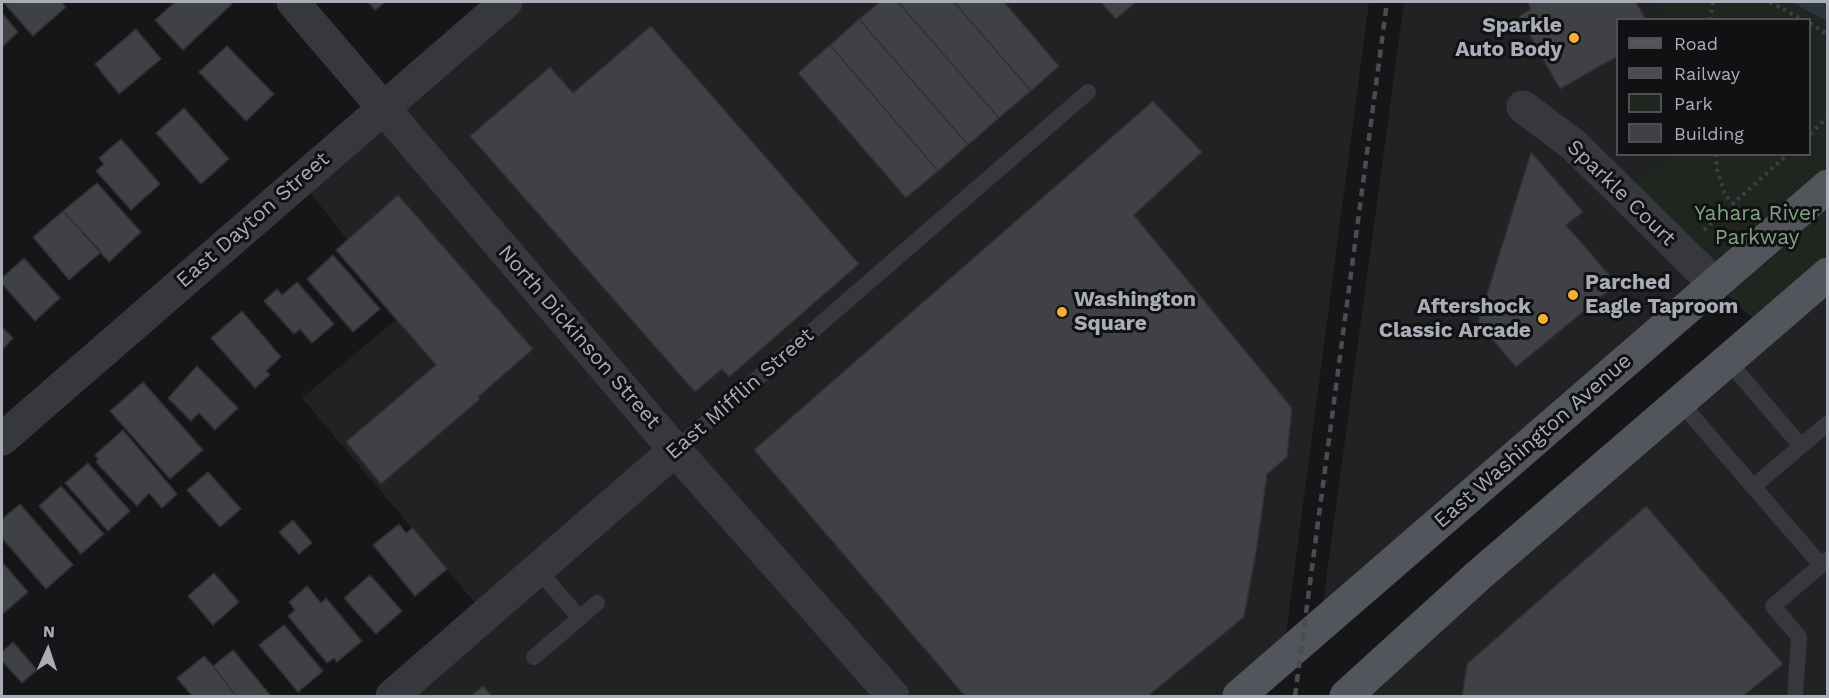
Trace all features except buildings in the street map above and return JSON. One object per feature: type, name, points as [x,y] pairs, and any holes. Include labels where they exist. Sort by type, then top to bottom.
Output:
[{"type":"main road","name":"East Washington Avenue","points":[[1239,696],[1827,186]]},
{"type":"main road","points":[[1346,696],[1479,575],[1827,274]]},
{"type":"street","name":"North Dickinson Street","points":[[293,2],[675,450],[893,696]]},
{"type":"street","name":"East Dayton Street","points":[[2,439],[506,2]]},
{"type":"street","name":"Sparkle Court","points":[[1523,107],[1575,146],[1715,284]]},
{"type":"street","name":"East Mifflin Street","points":[[392,696],[675,450]]},
{"type":"lane","name":"East Mifflin Street","points":[[675,450],[1088,92]]},
{"type":"lane","points":[[1728,361],[1802,446]]},
{"type":"lane","points":[[1680,402],[1753,487],[1824,562],[1773,606],[1799,637],[1795,696]]},
{"type":"lane","points":[[1753,487],[1827,423]]},
{"type":"lane","points":[[538,570],[580,618]]},
{"type":"lane","points":[[534,657],[597,603]]},
{"type":"path","points":[[1710,18],[1713,2]]},
{"type":"path","points":[[1770,2],[1799,18]]},
{"type":"path","points":[[1811,24],[1827,35]]},
{"type":"path","points":[[1811,132],[1827,117]]},
{"type":"path","points":[[1716,156],[1725,195],[1769,238]]},
{"type":"path","points":[[1702,232],[1786,156]]},
{"type":"shaded area","points":[[506,2],[1369,2],[1283,657],[1239,696],[392,696],[486,616],[302,398],[405,312],[300,180]]},
{"type":"shaded area","points":[[1404,2],[1651,2],[1667,18],[1616,18],[1616,156],[1671,156],[1619,188],[1715,284],[1320,625]]},
{"type":"shaded area","points":[[1791,2],[1827,2],[1827,22],[1825,20]]},
{"type":"shaded area","points":[[1827,274],[1827,696],[1346,696]]},
{"type":"green space","name":"Yahara River Parkway","points":[[1651,2],[1827,2],[1827,274],[1764,329],[1618,188],[1671,156],[1811,156],[1811,18],[1667,18]]},
{"type":"railway","points":[[1295,696],[1387,2]]},
{"type":"place","name":"Sparkle Auto Body","points":[[1574,38]]},
{"type":"place","name":"Parched Eagle Taproom","points":[[1573,295]]},
{"type":"place","name":"Washington Square","points":[[1062,312]]},
{"type":"place","name":"Aftershock Classic Arcade","points":[[1543,319]]}]
